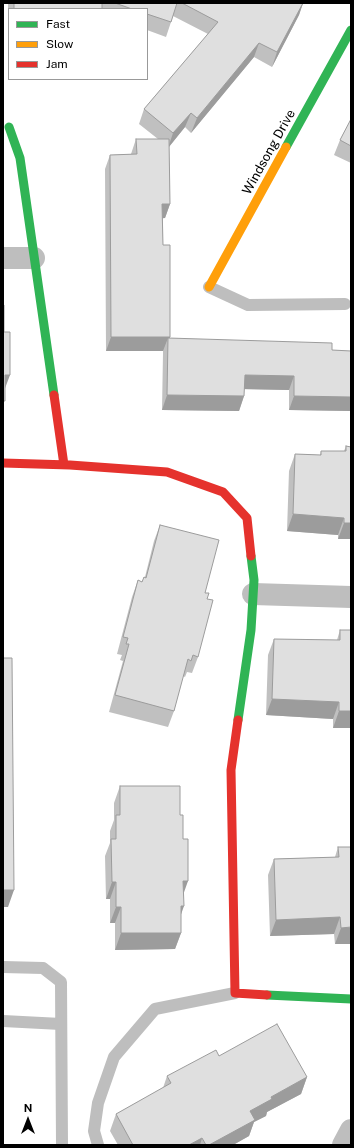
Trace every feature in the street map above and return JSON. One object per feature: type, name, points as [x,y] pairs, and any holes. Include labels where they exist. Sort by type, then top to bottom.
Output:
[{"type":"street","name":"Windsong Drive","points":[[209,287],[351,30]]},
{"type":"street","points":[[9,127],[20,158],[64,465]]},
{"type":"street","points":[[3,258],[34,258]]},
{"type":"street","points":[[3,463],[64,465],[167,472],[222,492],[247,518],[254,580],[251,630],[231,770],[235,993],[351,999]]},
{"type":"street","points":[[253,594],[351,597]]},
{"type":"street","points":[[343,1145],[351,1130]]},
{"type":"lane","points":[[209,287],[248,305],[345,304]]},
{"type":"lane","points":[[3,967],[43,968],[61,982],[62,1145]]},
{"type":"lane","points":[[98,1145],[94,1131],[98,1103],[114,1058],[155,1009],[235,993]]},
{"type":"lane","points":[[3,1021],[61,1024]]},
{"type":"building","points":[[14,3],[102,3],[102,8],[14,8]]},
{"type":"building","points":[[115,3],[177,3],[171,22],[148,14],[148,8],[129,8]]},
{"type":"building","points":[[182,3],[303,3],[277,52],[259,43],[197,118],[191,113],[173,133],[144,109],[218,22]]},
{"type":"building","points":[[351,119],[351,146],[340,140]]},
{"type":"building","points":[[136,139],[169,139],[170,204],[162,204],[163,245],[170,245],[170,337],[111,337],[110,155],[137,154]]},
{"type":"building","points":[[3,305],[4,332],[10,332],[10,375],[5,375],[5,401],[3,401]]},
{"type":"building","points":[[168,338],[332,343],[332,350],[351,351],[351,397],[294,396],[294,376],[245,375],[244,396],[167,395]]},
{"type":"building","points":[[346,446],[351,447],[351,523],[344,523],[344,518],[293,514],[295,454],[321,455],[321,451],[346,451]]},
{"type":"building","points":[[160,525],[219,540],[205,593],[209,593],[207,599],[213,600],[198,657],[193,655],[191,661],[188,659],[174,711],[115,695],[129,644],[126,644],[128,638],[123,637],[138,580],[142,582],[144,577],[146,578]]},
{"type":"building","points":[[340,630],[351,630],[351,711],[339,711],[339,702],[272,699],[274,639],[340,640]]},
{"type":"building","points":[[3,658],[12,658],[14,890],[3,890]]},
{"type":"building","points":[[120,786],[180,786],[180,815],[183,815],[183,839],[188,839],[188,881],[183,881],[184,906],[181,906],[181,933],[121,933],[121,907],[116,907],[116,882],[112,882],[111,839],[116,839],[116,815],[120,815]]},
{"type":"building","points":[[338,847],[351,847],[351,927],[341,928],[340,917],[276,920],[274,859],[339,857]]},
{"type":"building","points":[[277,1024],[307,1077],[271,1097],[272,1099],[250,1111],[255,1120],[209,1145],[206,1145],[202,1138],[189,1145],[133,1145],[116,1114],[171,1083],[167,1076],[216,1050],[219,1056]]},
{"type":"traffic: fast","points":[[286,147],[351,30]]},
{"type":"traffic: fast","points":[[9,127],[20,158],[54,395]]},
{"type":"traffic: fast","points":[[238,720],[251,630],[254,580],[251,556]]},
{"type":"traffic: fast","points":[[267,995],[351,999]]},
{"type":"traffic: slow","points":[[209,287],[286,147]]},
{"type":"traffic: jam","points":[[54,395],[64,465]]},
{"type":"traffic: jam","points":[[3,463],[70,465],[167,472],[223,492],[247,518],[251,556]]},
{"type":"traffic: jam","points":[[238,720],[231,770],[235,993],[267,995]]}]
